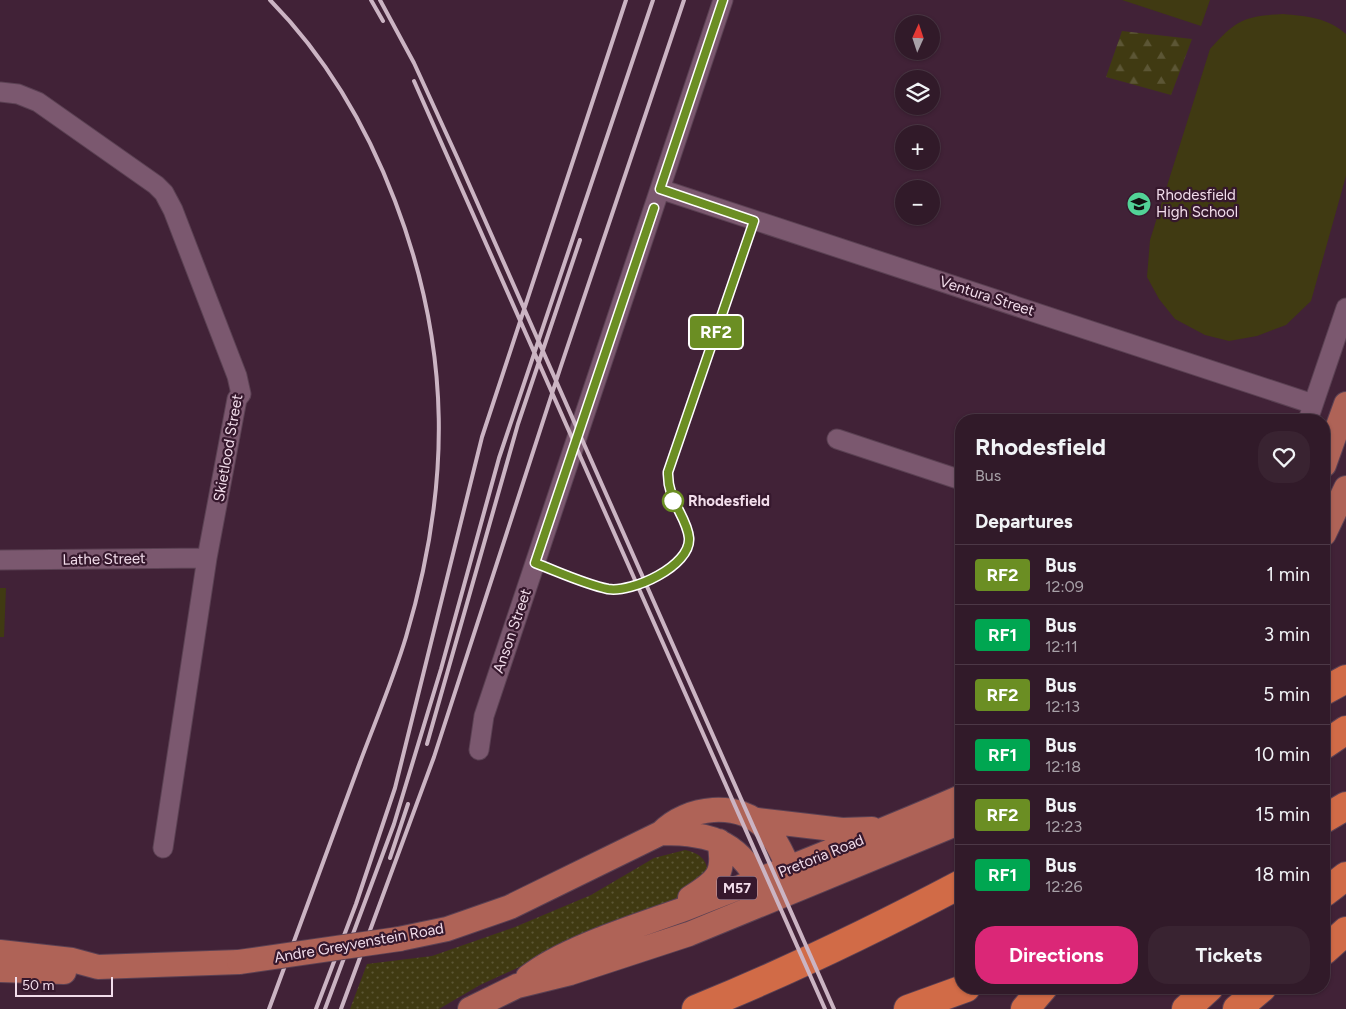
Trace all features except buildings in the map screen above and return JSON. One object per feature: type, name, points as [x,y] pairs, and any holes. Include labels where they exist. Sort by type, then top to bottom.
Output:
[{"type":"highway","points":[[1330,688],[1346,680]]},
{"type":"highway","points":[[1330,741],[1346,730]]},
{"type":"highway","points":[[1330,815],[1346,806]]},
{"type":"highway","points":[[1330,888],[1346,876]]},
{"type":"highway","points":[[696,1009],[785,972],[858,938],[955,887]]},
{"type":"highway","points":[[1330,932],[1346,921]]},
{"type":"highway","points":[[1330,946],[1346,931]]},
{"type":"highway","points":[[908,1009],[955,992]]},
{"type":"highway","points":[[1186,1009],[1202,994]]},
{"type":"highway","points":[[1238,1009],[1255,994]]},
{"type":"highway","points":[[1256,1009],[1274,994]]},
{"type":"main road","points":[[1330,448],[1346,404]]},
{"type":"main road","points":[[1330,521],[1346,488]]},
{"type":"main road","name":"Pretoria Road","points":[[517,986],[543,981],[602,964],[689,934],[772,902],[794,880],[888,828],[955,800]]},
{"type":"main road","name":"Andre Greyvenstein Road","points":[[0,970],[45,973],[85,971],[98,967],[239,962],[400,939],[447,928],[510,907],[661,833],[679,818],[700,812],[727,811],[757,820],[842,830],[888,828]]},
{"type":"main road","points":[[757,820],[773,837],[794,880]]},
{"type":"main road","name":"Pretoria Road","points":[[470,1009],[517,986],[540,968],[654,920],[759,880],[794,880],[955,824]]},
{"type":"main road","name":"Andre Greyvenstein Road","points":[[661,833],[696,834],[719,841],[748,864],[772,902]]},
{"type":"main road","points":[[654,920],[715,881],[722,867],[719,841]]},
{"type":"main road","name":"Andre Greyvenstein Road","points":[[0,952],[72,960],[98,967]]},
{"type":"street","name":"Anson Street","points":[[479,750],[484,716],[723,0]]},
{"type":"street","name":"Skietlood Street","points":[[0,92],[18,94],[46,106],[156,185],[172,207],[234,367],[241,394],[237,398],[208,558],[163,848]]},
{"type":"street","name":"Ventura Street","points":[[660,189],[1311,412]]},
{"type":"street","points":[[1311,412],[1346,308]]},
{"type":"street","points":[[837,439],[955,478]]},
{"type":"street","name":"Lathe Street","points":[[0,560],[208,558]]},
{"type":"green space","points":[[1122,0],[1210,0],[1201,26]]},
{"type":"green space","points":[[1283,14],[1325,21],[1346,34],[1346,176],[1311,301],[1286,325],[1257,336],[1229,341],[1205,335],[1175,319],[1159,299],[1147,277],[1150,240],[1210,49],[1227,32],[1242,21],[1259,16]]},
{"type":"green space","points":[[1122,31],[1192,39],[1171,95],[1106,77]]},
{"type":"green space","points":[[0,588],[6,588],[4,637],[0,637]]},
{"type":"green space","points":[[685,850],[700,856],[705,862],[708,871],[709,877],[695,890],[480,985],[439,1009],[350,1009],[367,964],[432,956],[515,927],[591,895],[654,858]]},
{"type":"railway","points":[[269,1009],[390,685],[406,637],[421,581],[431,526],[437,472],[439,418],[435,365],[427,311],[414,256],[384,173],[358,120],[327,69],[270,0]]},
{"type":"railway","points":[[371,0],[383,21]]},
{"type":"railway","points":[[380,0],[414,63],[457,157],[834,1009]]},
{"type":"railway","points":[[316,1009],[356,904],[395,788],[482,437],[626,0]]},
{"type":"railway","points":[[325,1009],[394,824],[441,669],[499,458],[653,0]]},
{"type":"railway","points":[[341,1009],[434,757],[560,369],[684,0]]},
{"type":"railway","points":[[414,81],[825,1009]]},
{"type":"railway","points":[[427,744],[518,424],[580,240]]},
{"type":"railway","points":[[390,858],[408,804]]},
{"type":"bus line","name":"RF2","points":[[654,208],[535,563],[607,588],[624,588],[666,572],[682,558],[688,546],[689,537],[669,488],[668,472],[754,221],[660,189],[723,0]]},
{"type":"place","name":"Rhodesfield High School","points":[[1139,204]]},
{"type":"place","name":"Rhodesfield","points":[[673,501]]}]
